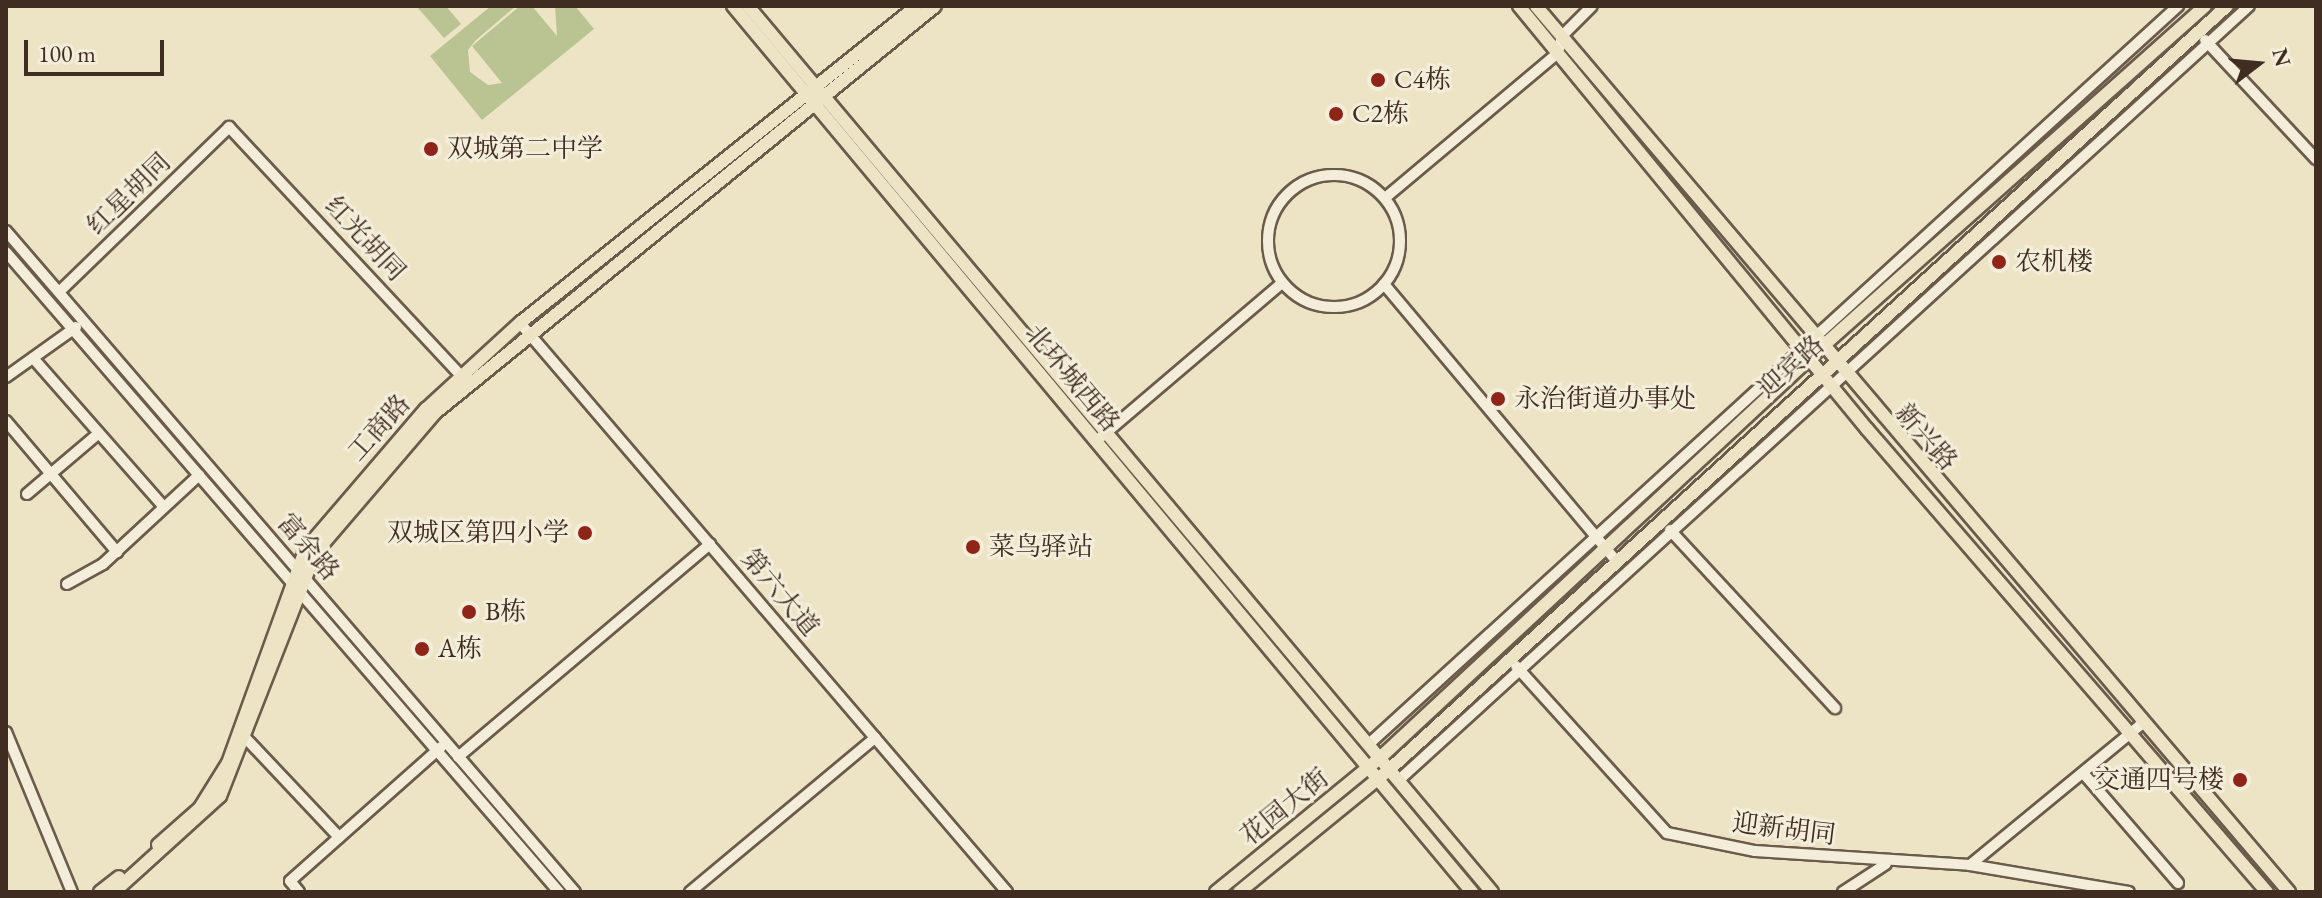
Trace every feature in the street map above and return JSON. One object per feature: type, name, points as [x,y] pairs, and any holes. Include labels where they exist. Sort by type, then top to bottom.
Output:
[{"type":"main road","name":"北环城西路","points":[[733,6],[813,92]]},
{"type":"main road","name":"北环城西路","points":[[748,6],[813,92],[1102,437],[1472,892]]},
{"type":"main road","points":[[813,92],[917,6]]},
{"type":"main road","points":[[813,92],[935,6]]},
{"type":"main road","name":"新兴路","points":[[1519,6],[1560,44],[1823,346],[1840,372],[2289,892]]},
{"type":"main road","name":"新兴路","points":[[1536,6],[1560,44],[1812,357],[1829,383],[2267,892]]},
{"type":"main road","name":"迎宾路","points":[[1381,757],[1823,346],[2205,6]]},
{"type":"main road","name":"迎宾路","points":[[1391,768],[1833,358],[2227,6]]},
{"type":"main road","name":"工商路","points":[[100,892],[117,889],[200,808],[228,763],[302,574],[325,524],[464,378],[813,92]]},
{"type":"main road","name":"北环城西路","points":[[1102,437],[1370,743],[1492,892]]},
{"type":"main road","name":"花园大街","points":[[1239,892],[1374,773],[1381,757]]},
{"type":"main road","name":"花园大街","points":[[1216,892],[1374,773],[1391,768]]},
{"type":"street","points":[[1385,198],[1560,44],[1592,6]]},
{"type":"street","points":[[1370,743],[1597,537],[1811,333],[2178,6]]},
{"type":"street","points":[[1400,779],[1840,372],[2249,6]]},
{"type":"street","points":[[2198,32],[2316,159]]},
{"type":"street","name":"红星胡同","points":[[59,292],[229,127]]},
{"type":"street","name":"红光胡同","points":[[229,127],[464,378]]},
{"type":"street","points":[[1346,175],[1385,198],[1400,237],[1384,284],[1337,308],[1307,301],[1282,283],[1267,240],[1276,209],[1301,183],[1346,175]]},
{"type":"street","name":"富余路","points":[[6,231],[575,892]]},
{"type":"street","name":"富余路","points":[[6,252],[559,892]]},
{"type":"street","points":[[1102,437],[1282,283]]},
{"type":"street","points":[[1384,284],[1615,559]]},
{"type":"street","points":[[6,377],[84,321]]},
{"type":"street","name":"第六大道","points":[[524,327],[1007,892]]},
{"type":"street","points":[[33,358],[162,505]]},
{"type":"street","points":[[6,421],[117,552]]},
{"type":"street","points":[[27,494],[99,433]]},
{"type":"street","points":[[67,584],[117,552],[162,505],[199,475]]},
{"type":"street","points":[[1654,522],[1668,532],[1835,708]]},
{"type":"street","points":[[458,757],[710,544]]},
{"type":"street","name":"迎新胡同","points":[[1510,658],[1667,833],[1755,851],[1886,864],[1970,865],[2129,892]]},
{"type":"street","points":[[1970,865],[2132,735],[2144,722]]},
{"type":"street","points":[[6,732],[9,749],[72,892]]},
{"type":"street","points":[[241,733],[339,837]]},
{"type":"street","points":[[690,892],[875,738]]},
{"type":"street","points":[[299,892],[290,881],[446,743]]},
{"type":"street","points":[[2084,774],[2178,883]]},
{"type":"street","points":[[1843,892],[1886,864]]},
{"type":"green space","points":[[446,6],[461,24],[444,38],[418,8]]},
{"type":"green space","points":[[491,6],[516,6],[476,40],[468,50],[470,72],[488,85],[502,83],[472,46],[520,6],[532,6],[557,36],[555,6],[575,6],[594,29],[482,120],[430,56]]},
{"type":"place","name":"C4栋","points":[[1378,80]]},
{"type":"place","name":"C2栋","points":[[1336,114]]},
{"type":"place","name":"双城第二中学","points":[[431,149]]},
{"type":"place","name":"农机楼","points":[[1999,262]]},
{"type":"place","name":"永治街道办事处","points":[[1498,399]]},
{"type":"place","name":"双城区第四小学","points":[[585,533]]},
{"type":"place","name":"菜鸟驿站","points":[[973,547]]},
{"type":"place","name":"B栋","points":[[469,612]]},
{"type":"place","name":"A栋","points":[[422,649]]},
{"type":"place","name":"交通四号楼","points":[[2240,780]]}]
